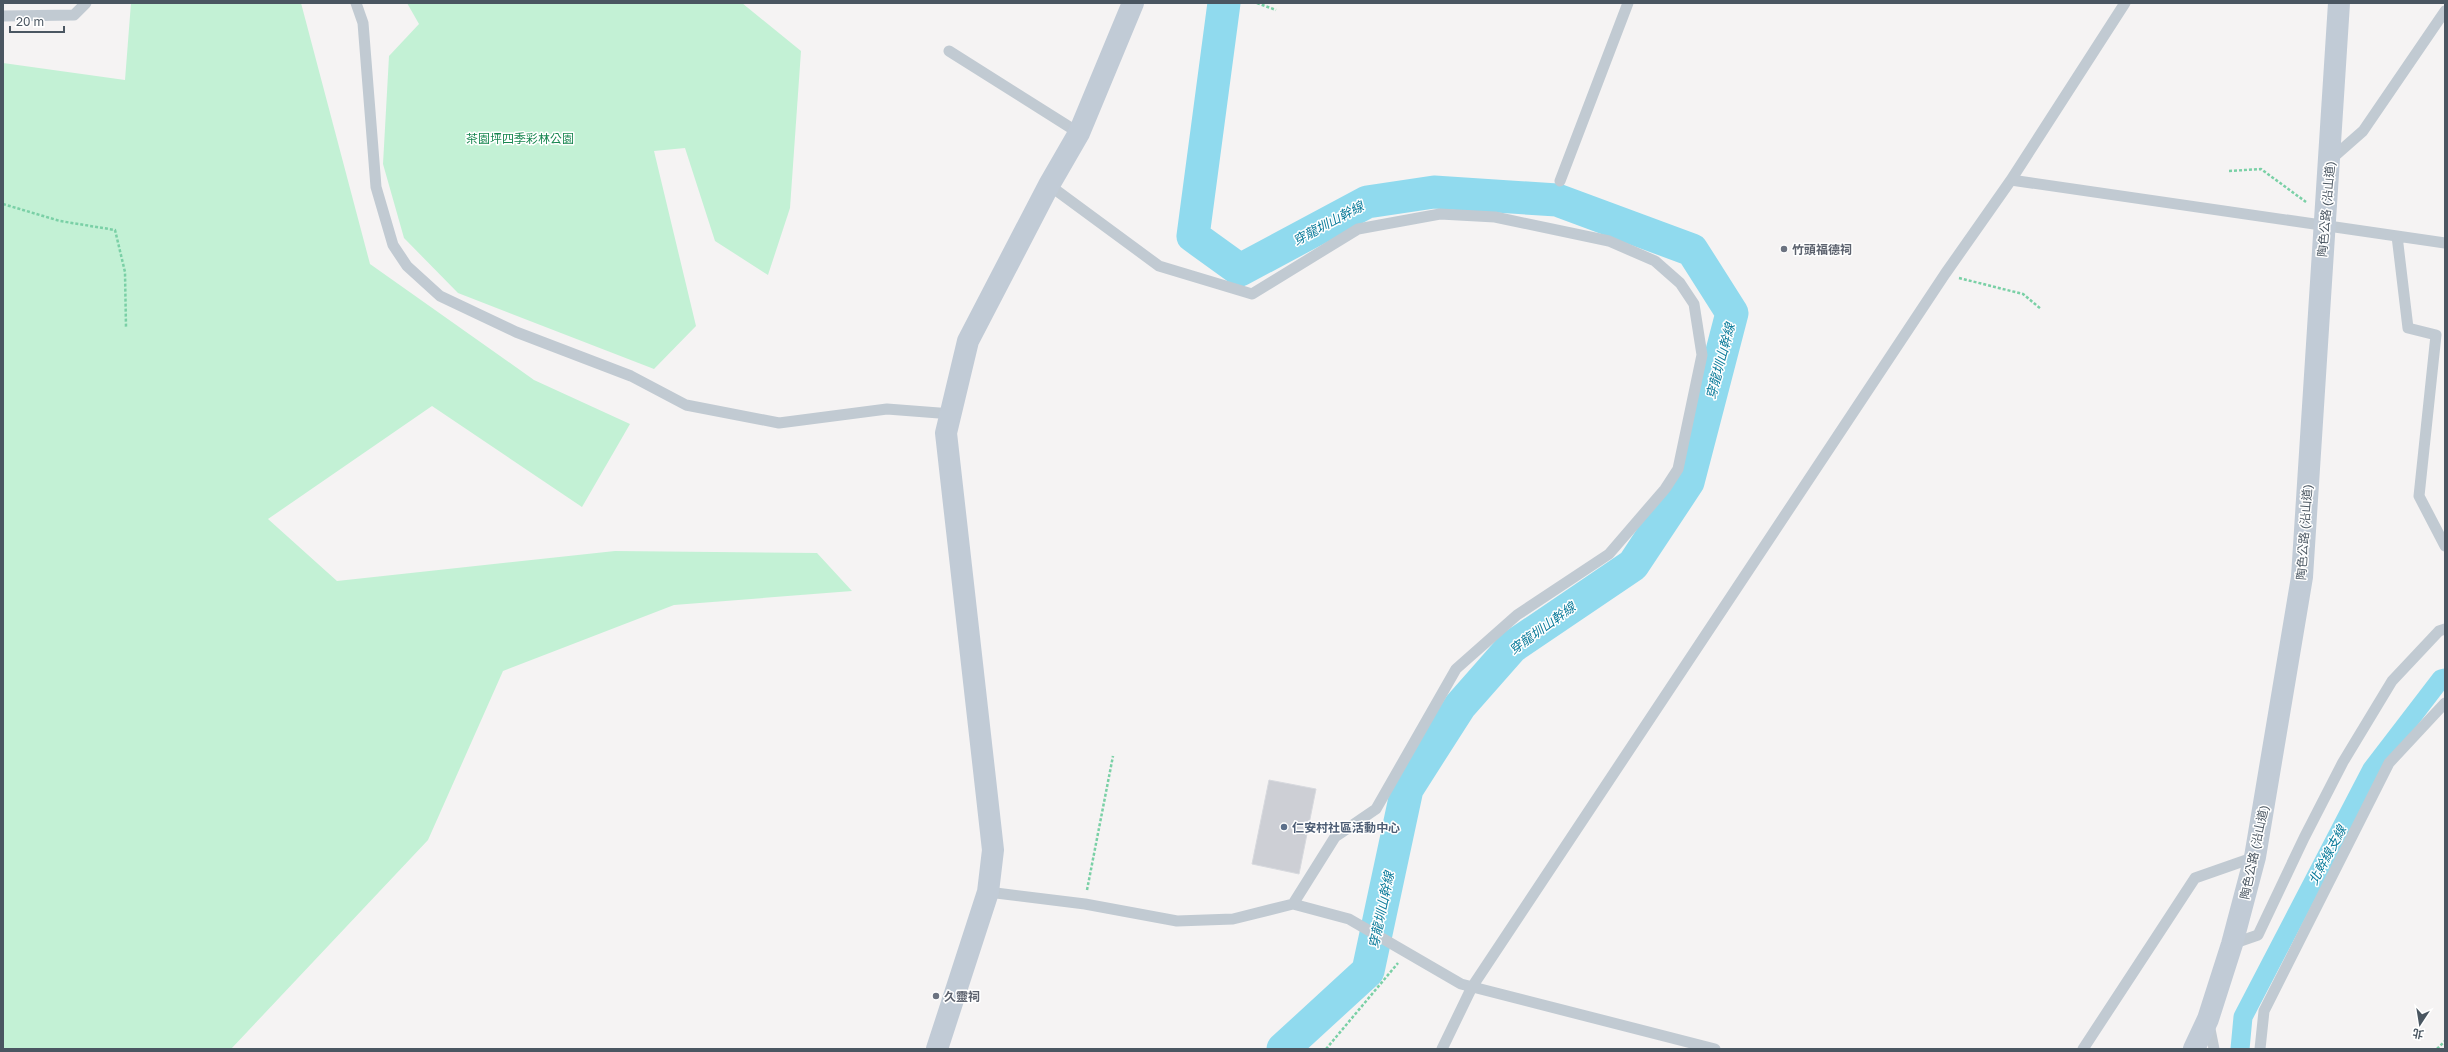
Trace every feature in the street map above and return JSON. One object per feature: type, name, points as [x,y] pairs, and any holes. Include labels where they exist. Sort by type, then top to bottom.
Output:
[{"type":"street","points":[[937,1049],[988,892],[993,850],[946,433],[952,414],[968,341],[1049,185],[1078,134],[1134,3]]},
{"type":"street","name":"陶色公路 (沿山道)","points":[[2194,1049],[2208,1019],[2232,944],[2254,857],[2302,577],[2339,3]]},
{"type":"lane","points":[[3,16],[74,15],[86,3]]},
{"type":"lane","points":[[356,3],[363,23],[376,187],[393,245],[406,266],[440,296],[516,332],[631,376],[686,405],[779,423],[887,409],[952,414]]},
{"type":"lane","points":[[1560,181],[1628,3]]},
{"type":"lane","points":[[1442,1049],[1472,987],[1945,274],[2011,180],[2125,3]]},
{"type":"lane","points":[[2330,160],[2363,131],[2445,11]]},
{"type":"lane","points":[[948,51],[1078,134]]},
{"type":"lane","points":[[2011,180],[2324,224],[2445,243]]},
{"type":"lane","points":[[1049,185],[1159,266],[1252,294],[1358,229],[1440,214],[1495,217],[1609,241],[1654,261],[1680,283],[1694,304],[1702,355],[1678,469],[1665,489],[1609,554],[1517,615],[1456,668],[1376,809],[1335,837],[1293,904]]},
{"type":"lane","points":[[2397,236],[2408,328],[2436,335],[2418,496],[2445,546]]},
{"type":"lane","points":[[2232,944],[2258,935],[2304,838],[2343,762],[2392,681],[2439,632],[2445,630]]},
{"type":"lane","points":[[2260,1049],[2264,1010],[2389,763],[2445,702]]},
{"type":"lane","points":[[2083,1049],[2195,878],[2254,857]]},
{"type":"lane","points":[[988,892],[1085,904],[1177,921],[1233,918],[1293,904],[1349,919],[1395,944],[1461,984],[1715,1049]]},
{"type":"lane","points":[[2208,1019],[2214,1049]]},
{"type":"path","points":[[1257,3],[1276,10]]},
{"type":"path","points":[[2229,171],[2261,169],[2302,198],[2324,224]]},
{"type":"path","points":[[3,204],[60,221],[115,230],[125,272],[126,327]]},
{"type":"path","points":[[1945,274],[2023,294],[2041,309]]},
{"type":"path","points":[[1085,904],[1113,756]]},
{"type":"path","points":[[1326,1049],[1407,952]]},
{"type":"path","points":[[2437,1049],[2445,1041]]},
{"type":"green space","points":[[131,3],[301,3],[370,264],[534,380],[630,424],[582,507],[432,406],[268,519],[337,581],[615,551],[817,553],[852,591],[674,605],[503,671],[428,840],[231,1049],[3,1049],[3,63],[125,80]]},
{"type":"green space","name":"茶園坪四季彩林公園","points":[[407,3],[742,3],[801,51],[790,208],[768,275],[715,241],[685,148],[654,151],[696,326],[654,369],[458,293],[404,238],[383,164],[389,56],[419,24]]},
{"type":"building","name":"仁安村社區活動中心","points":[[1269,780],[1316,789],[1299,874],[1252,864]]},
{"type":"waterway","name":"穿龍圳山幹線","points":[[1224,3],[1193,236],[1240,270],[1367,202],[1434,192],[1557,200],[1692,250],[1732,313],[1688,482],[1633,565],[1512,647],[1460,706],[1407,789],[1368,971],[1283,1049]]},
{"type":"waterway","name":"北幹線支線","points":[[2240,1049],[2243,1017],[2372,769],[2441,679],[2445,678]]},
{"type":"place","name":"竹頭福德祠","points":[[1784,249]]},
{"type":"place","name":"仁安村社區活動中心","points":[[1284,827]]},
{"type":"place","name":"久靈祠","points":[[936,996]]}]
